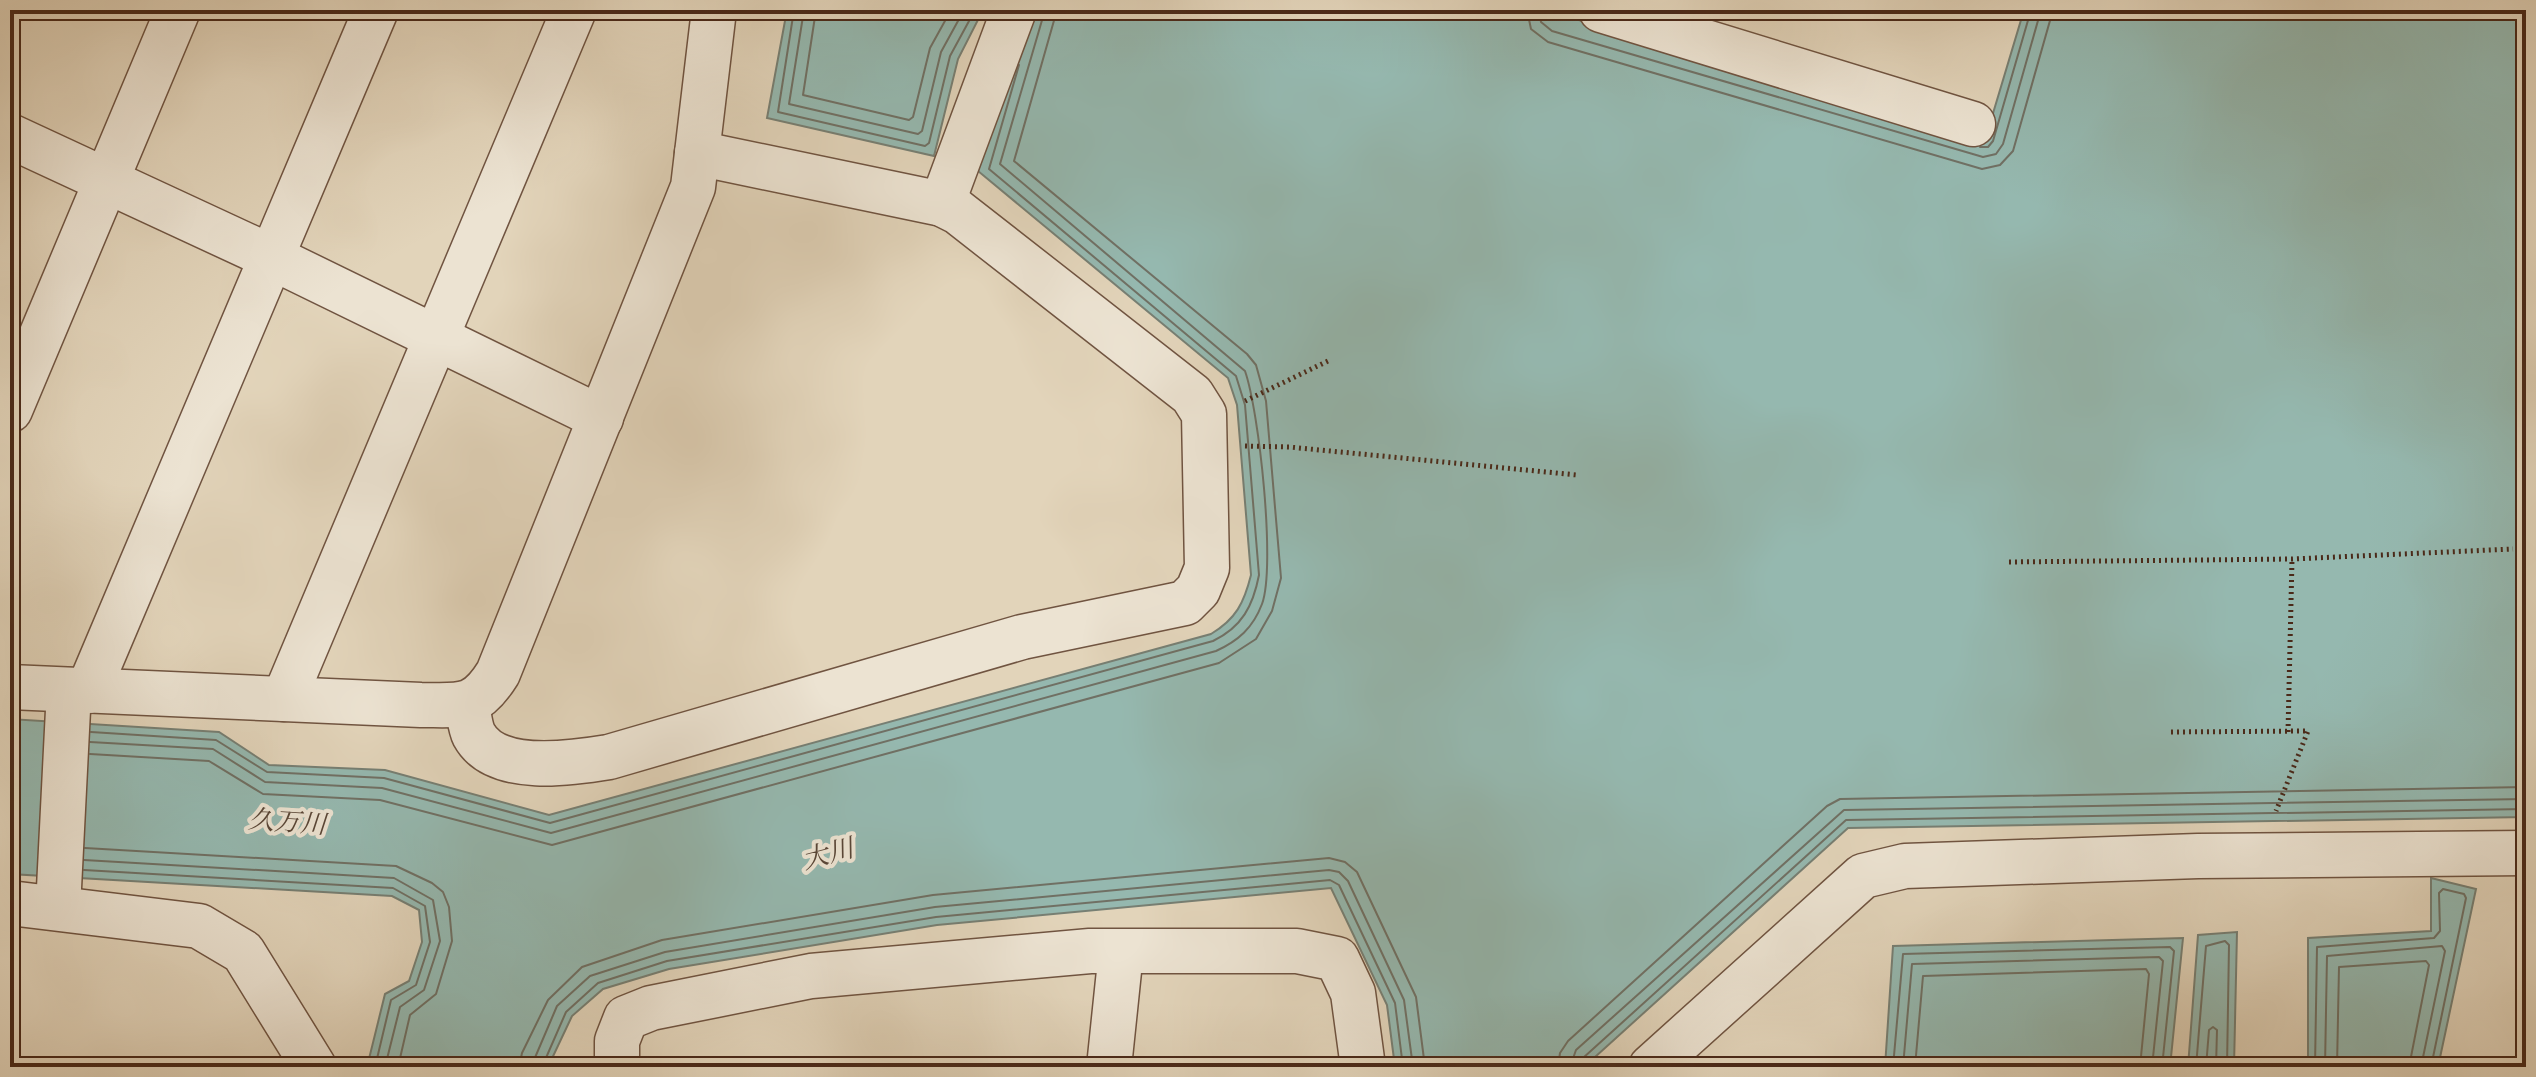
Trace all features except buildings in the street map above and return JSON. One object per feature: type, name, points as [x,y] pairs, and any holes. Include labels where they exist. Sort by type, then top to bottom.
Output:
[{"type":"street","points":[[10,410],[178,10]]},
{"type":"street","points":[[59,897],[75,698],[271,257],[376,10]]},
{"type":"street","points":[[284,699],[574,10]]},
{"type":"street","points":[[10,687],[75,698],[284,699],[467,705],[487,692],[498,673],[693,187],[714,10]]},
{"type":"street","points":[[942,204],[1014,10]]},
{"type":"street","points":[[1601,10],[1973,124]]},
{"type":"street","points":[[10,136],[271,257],[601,418]]},
{"type":"street","points":[[467,705],[474,735],[488,751],[508,760],[572,764],[609,757],[1022,637],[1185,603],[1198,590],[1207,568],[1204,414],[1192,395],[958,212],[942,204],[697,153]]},
{"type":"street","points":[[1651,1067],[1863,876],[1905,866],[2198,856],[2526,853]]},
{"type":"street","points":[[10,903],[59,897],[199,926],[243,952],[314,1067]]},
{"type":"street","points":[[617,1067],[617,1041],[626,1018],[651,1008],[811,976],[1090,951],[1297,951],[1337,959],[1344,970],[1353,993],[1363,1067]]},
{"type":"street","points":[[1109,1067],[1119,971]]},
{"type":"path","points":[[1237,405],[1330,360]]},
{"type":"path","points":[[1240,446],[1289,447],[1577,475]]},
{"type":"path","points":[[2009,562],[2292,559],[2513,549]]},
{"type":"path","points":[[2288,732],[2292,559]]},
{"type":"path","points":[[2171,732],[2308,731],[2274,816]]},
{"type":"water","points":[[787,10],[983,10],[958,59],[934,156],[767,118]]},
{"type":"water","points":[[1028,10],[1545,10],[1985,140],[2024,10],[2526,10],[2526,817],[1848,828],[1584,1067],[1395,1067],[1387,1005],[1331,888],[937,925],[669,969],[603,989],[572,1016],[548,1067],[367,1067],[385,994],[409,981],[422,942],[419,910],[392,896],[10,874],[10,719],[219,732],[269,765],[385,770],[549,815],[1211,634],[1227,622],[1242,602],[1251,575],[1237,405],[1228,378],[978,171]]},
{"type":"water","points":[[2431,878],[2476,889],[2438,1067],[2308,1067],[2308,938],[2431,931]]},
{"type":"water","points":[[2237,932],[2234,1067],[2188,1067],[2198,935]]},
{"type":"water","points":[[2183,938],[2170,1067],[1885,1067],[1893,946]]},
{"type":"water label","name":"久万川","points":[[287,823]]},
{"type":"water label","name":"大川","points":[[828,855]]}]
